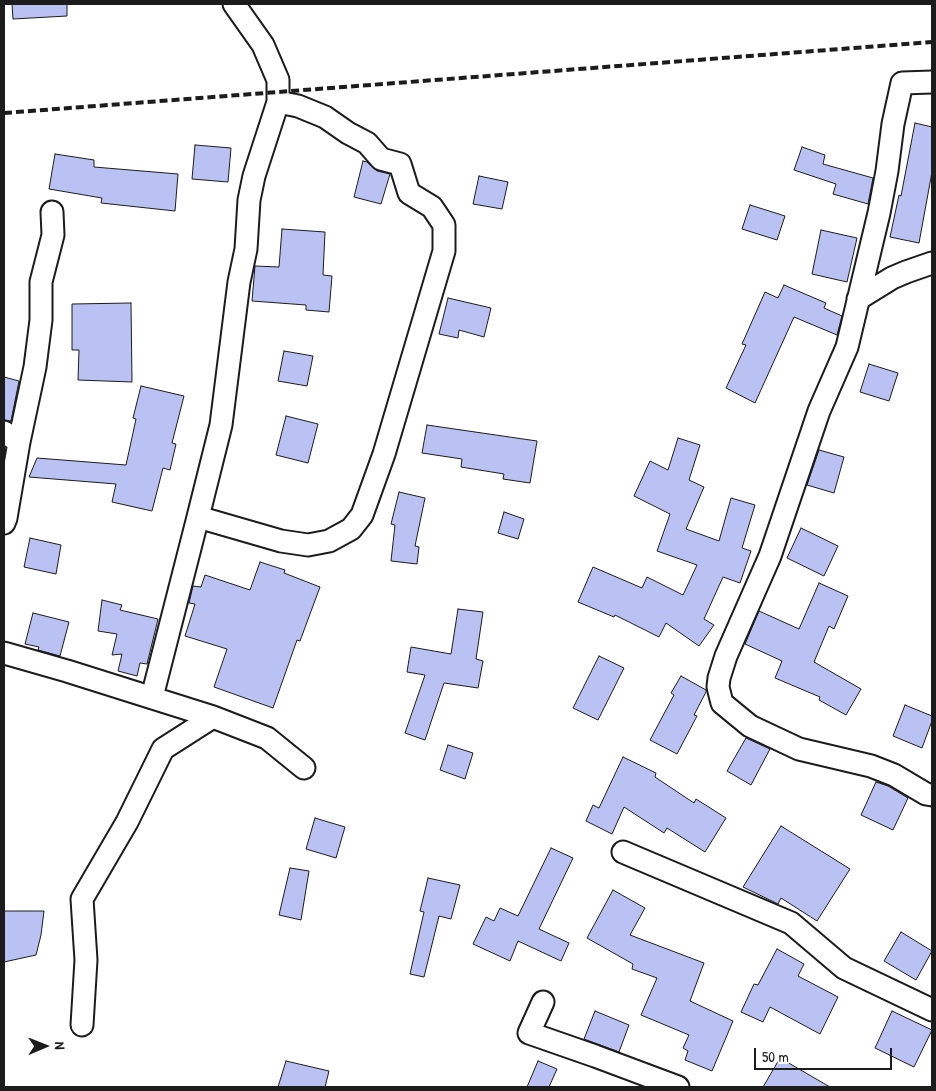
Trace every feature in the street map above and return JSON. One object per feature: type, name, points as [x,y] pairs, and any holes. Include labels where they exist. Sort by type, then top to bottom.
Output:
[{"type":"street","points":[[152,697],[222,426],[239,282],[246,249],[249,200],[254,176],[278,102],[278,80],[263,45],[234,4]]},
{"type":"street","points":[[932,82],[902,83],[892,124],[887,171],[879,213],[847,347],[820,411],[770,556],[718,678],[718,688],[722,703],[750,726],[799,749],[871,766],[894,775],[926,794],[932,795]]},
{"type":"street","points":[[198,517],[280,541],[308,545],[329,542],[351,529],[362,515],[384,454],[444,252],[444,225],[432,207],[409,193],[400,164],[381,159],[367,143],[348,134],[325,117],[298,106],[278,102]]},
{"type":"street","points":[[4,523],[6,518],[11,437],[35,367],[42,320],[41,282],[53,235],[52,212]]},
{"type":"street","points":[[858,299],[892,278],[932,264]]},
{"type":"street","points":[[4,653],[213,717],[267,738],[304,768]]},
{"type":"street","points":[[82,1024],[86,960],[82,899],[127,822],[163,749],[213,717]]},
{"type":"street","points":[[623,852],[791,924],[844,968],[932,1010]]},
{"type":"street","points":[[543,1002],[529,1033],[678,1087]]},
{"type":"building","points":[[12,4],[67,4],[67,16],[13,19]]},
{"type":"building","points":[[915,123],[932,127],[932,172],[919,243],[890,237],[899,195],[901,196]]},
{"type":"building","points":[[195,145],[231,148],[228,182],[192,179]]},
{"type":"building","points":[[802,147],[825,155],[823,164],[873,178],[868,204],[833,194],[836,184],[794,170]]},
{"type":"building","points":[[55,154],[94,160],[94,167],[178,174],[175,211],[101,203],[102,198],[49,189]]},
{"type":"building","points":[[363,161],[367,162],[377,171],[390,174],[381,204],[354,197]]},
{"type":"building","points":[[479,176],[508,182],[502,209],[473,204]]},
{"type":"building","points":[[750,205],[785,216],[777,240],[742,229]]},
{"type":"building","points":[[282,229],[325,232],[323,275],[332,276],[329,312],[306,310],[306,305],[252,301],[255,266],[279,267]]},
{"type":"building","points":[[821,230],[857,238],[847,282],[812,274]]},
{"type":"building","points":[[784,285],[826,303],[824,308],[842,316],[837,335],[794,317],[755,403],[726,388],[746,345],[742,344],[765,292],[778,298]]},
{"type":"building","points":[[448,298],[491,308],[484,337],[459,330],[458,338],[439,334]]},
{"type":"building","points":[[131,303],[132,382],[78,380],[79,350],[72,350],[72,304]]},
{"type":"building","points":[[284,351],[313,356],[307,386],[278,381]]},
{"type":"building","points":[[869,364],[898,373],[889,401],[860,392]]},
{"type":"building","points":[[4,377],[19,381],[11,421],[4,420]]},
{"type":"building","points":[[141,386],[184,396],[172,443],[176,444],[170,470],[163,468],[152,511],[112,502],[116,484],[29,477],[37,458],[126,465],[136,419],[133,418]]},
{"type":"building","points":[[286,416],[318,424],[308,463],[276,455]]},
{"type":"building","points":[[427,425],[537,441],[530,483],[503,479],[504,474],[461,467],[462,459],[422,453]]},
{"type":"building","points":[[678,438],[700,445],[689,480],[704,487],[686,529],[719,541],[731,498],[755,505],[742,548],[751,551],[740,583],[723,577],[704,619],[714,625],[699,646],[666,623],[659,637],[615,615],[614,617],[578,602],[593,567],[642,588],[647,577],[683,595],[697,565],[657,551],[670,514],[634,496],[650,461],[668,470]]},
{"type":"building","points":[[819,450],[844,457],[834,493],[807,485]]},
{"type":"building","points":[[399,492],[425,498],[415,546],[419,547],[417,564],[391,561],[395,525],[391,524]]},
{"type":"building","points":[[504,512],[524,519],[518,539],[498,533]]},
{"type":"building","points":[[801,528],[838,546],[824,576],[787,558]]},
{"type":"building","points":[[30,538],[61,545],[56,574],[24,567]]},
{"type":"building","points":[[260,562],[285,570],[284,573],[320,587],[300,641],[297,640],[273,708],[214,687],[227,649],[185,636],[195,604],[189,603],[193,586],[201,587],[205,575],[250,590]]},
{"type":"building","points":[[819,583],[848,596],[834,629],[829,626],[814,662],[861,689],[846,715],[819,700],[820,697],[775,678],[782,661],[745,644],[759,611],[799,629]]},
{"type":"building","points":[[102,600],[122,605],[120,610],[158,619],[147,664],[140,663],[137,676],[118,671],[122,654],[112,655],[117,634],[98,631]]},
{"type":"building","points":[[458,609],[483,612],[476,659],[483,661],[478,688],[444,683],[425,740],[405,733],[425,675],[407,672],[411,647],[451,654]]},
{"type":"building","points":[[33,613],[69,622],[60,656],[38,650],[39,647],[25,644]]},
{"type":"building","points":[[599,656],[624,668],[598,720],[573,708]]},
{"type":"building","points":[[681,676],[706,690],[706,692],[694,715],[697,716],[677,754],[650,740],[674,695],[671,693]]},
{"type":"building","points":[[905,705],[932,716],[922,748],[893,736]]},
{"type":"building","points":[[746,738],[770,749],[751,785],[727,771]]},
{"type":"building","points":[[448,745],[473,753],[465,779],[440,770]]},
{"type":"building","points":[[623,757],[656,773],[655,777],[694,803],[696,799],[726,818],[705,852],[667,828],[664,833],[624,807],[612,834],[586,821],[593,805],[599,808]]},
{"type":"building","points":[[876,782],[888,786],[908,798],[893,830],[861,815]]},
{"type":"building","points":[[315,818],[345,827],[336,858],[306,849]]},
{"type":"building","points":[[781,826],[850,869],[817,921],[781,898],[778,904],[743,887]]},
{"type":"building","points":[[551,848],[573,858],[539,929],[569,943],[561,961],[518,941],[510,961],[473,944],[486,917],[494,921],[500,908],[518,916]]},
{"type":"building","points":[[290,868],[309,871],[301,920],[279,915]]},
{"type":"building","points":[[428,878],[460,885],[451,919],[439,916],[424,977],[410,974],[424,912],[420,911]]},
{"type":"building","points":[[613,890],[645,908],[630,935],[704,963],[690,1001],[733,1021],[712,1071],[685,1060],[688,1051],[683,1048],[689,1035],[641,1015],[657,978],[632,969],[633,964],[587,938]]},
{"type":"building","points":[[4,911],[44,911],[36,955],[4,962]]},
{"type":"building","points":[[901,932],[932,951],[916,980],[884,961]]},
{"type":"building","points":[[777,949],[804,964],[798,976],[838,997],[820,1034],[770,1007],[763,1022],[741,1012],[754,984],[758,985]]},
{"type":"building","points":[[595,1011],[629,1025],[619,1052],[584,1039]]},
{"type":"building","points":[[892,1011],[932,1030],[914,1067],[875,1048]]},
{"type":"building","points":[[780,1058],[830,1087],[763,1087]]},
{"type":"building","points":[[286,1061],[329,1071],[325,1087],[278,1087]]},
{"type":"building","points":[[538,1061],[557,1069],[549,1087],[527,1087]]},
{"type":"railway","points":[[4,113],[932,42]]}]
